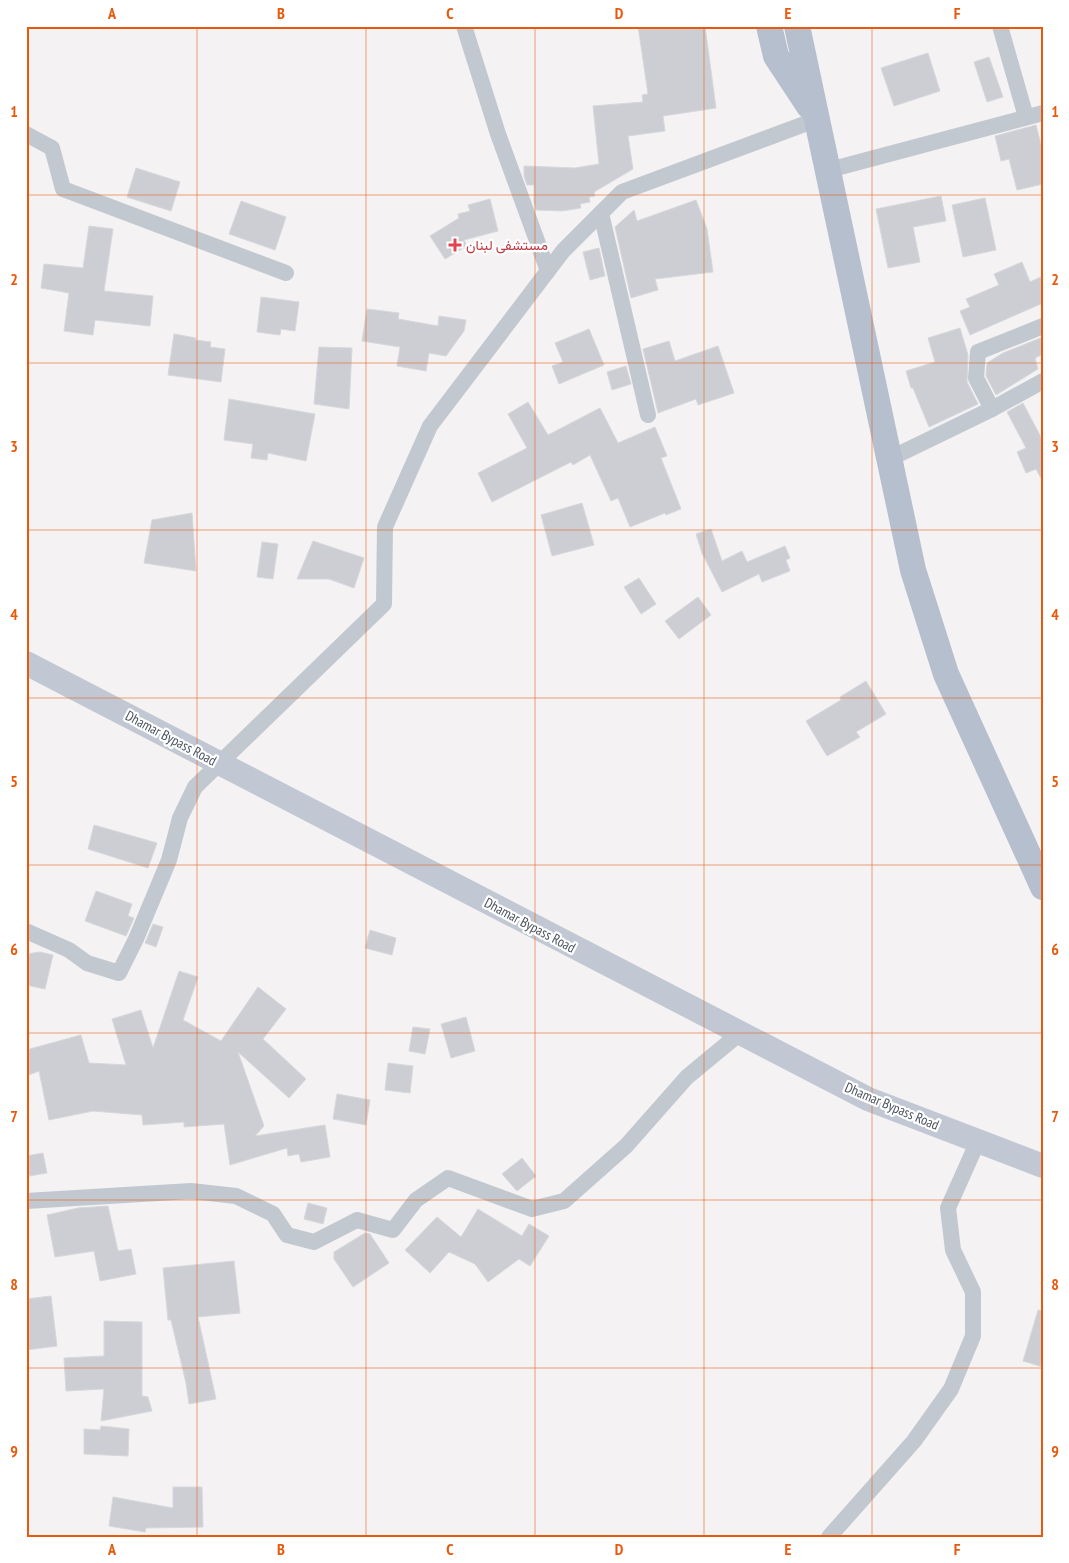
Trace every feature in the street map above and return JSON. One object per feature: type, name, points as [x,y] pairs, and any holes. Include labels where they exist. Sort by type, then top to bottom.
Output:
[{"type":"main road","points":[[769,26],[776,56],[818,119]]},
{"type":"main road","points":[[797,26],[913,570],[946,674],[1043,886]]},
{"type":"main road","name":"Dhamar Bypass Road","points":[[26,663],[739,1034],[868,1099],[1043,1166]]},
{"type":"street","points":[[464,26],[498,134],[548,271]]},
{"type":"street","points":[[1000,26],[1026,117]]},
{"type":"street","points":[[829,170],[1043,113]]},
{"type":"street","points":[[26,931],[68,950],[87,963],[119,973],[136,939],[170,860],[180,818],[196,787],[306,677],[384,604],[385,527],[430,426],[563,251],[622,192],[818,119]]},
{"type":"street","points":[[26,134],[52,148],[63,189],[286,273]]},
{"type":"street","points":[[600,214],[648,414]]},
{"type":"street","points":[[992,409],[976,378],[978,352],[1043,326]]},
{"type":"street","points":[[889,459],[992,409],[1043,381]]},
{"type":"street","points":[[26,1201],[191,1190],[236,1196],[273,1214],[287,1235],[314,1242],[358,1220],[394,1230],[416,1200],[448,1178],[532,1209],[564,1201],[626,1146],[687,1077],[739,1034]]},
{"type":"street","points":[[829,1537],[919,1433],[951,1390],[973,1336],[973,1292],[953,1250],[948,1208],[978,1141]]},
{"type":"building","points":[[638,26],[705,26],[716,108],[663,116],[665,131],[628,136],[633,169],[594,192],[595,196],[589,197],[590,202],[580,204],[581,208],[562,211],[536,210],[534,185],[527,185],[524,176],[524,166],[575,168],[599,164],[593,106],[643,102],[642,95],[648,94]]},
{"type":"building","points":[[928,53],[940,91],[894,106],[881,68]]},
{"type":"building","points":[[989,57],[1003,97],[987,102],[974,62]]},
{"type":"building","points":[[1036,125],[1043,152],[1043,184],[1017,190],[1009,159],[1001,161],[995,136]]},
{"type":"building","points":[[136,168],[180,182],[171,211],[127,197]]},
{"type":"building","points":[[941,196],[946,221],[913,227],[920,262],[888,268],[876,209]]},
{"type":"building","points":[[985,198],[996,250],[963,257],[952,205]]},
{"type":"building","points":[[490,199],[498,231],[464,240],[467,246],[445,259],[430,236],[459,218],[458,214],[470,211],[468,205]]},
{"type":"building","points":[[696,200],[707,229],[713,272],[655,279],[658,290],[631,298],[615,227],[634,210],[637,221]]},
{"type":"building","points":[[241,201],[286,217],[275,250],[229,234]]},
{"type":"building","points":[[89,226],[113,229],[104,291],[153,296],[150,326],[95,320],[93,335],[64,331],[69,293],[41,288],[44,264],[83,268]]},
{"type":"building","points":[[599,248],[605,276],[590,280],[583,252]]},
{"type":"building","points":[[1022,262],[1030,282],[1043,276],[1043,303],[970,335],[960,311],[970,307],[966,299],[999,285],[994,274]]},
{"type":"building","points":[[261,297],[299,302],[295,331],[281,329],[280,335],[257,332]]},
{"type":"building","points":[[367,309],[399,313],[398,319],[438,326],[439,316],[466,320],[464,331],[446,356],[429,353],[426,371],[397,366],[400,347],[362,341]]},
{"type":"building","points":[[960,328],[968,355],[967,382],[978,404],[929,427],[913,388],[911,388],[906,371],[935,362],[928,338]]},
{"type":"building","points":[[589,329],[604,365],[559,384],[552,366],[563,362],[555,343]]},
{"type":"building","points":[[174,334],[211,342],[210,347],[225,349],[221,382],[168,375]]},
{"type":"building","points":[[1043,337],[1043,354],[1035,358],[1038,369],[996,395],[986,376],[987,363],[1003,353]]},
{"type":"building","points":[[669,341],[675,361],[718,346],[734,393],[698,405],[696,399],[658,413],[643,349]]},
{"type":"building","points":[[319,347],[352,348],[349,409],[314,404]]},
{"type":"building","points":[[626,366],[631,384],[612,390],[607,372]]},
{"type":"building","points":[[229,399],[315,414],[306,461],[268,453],[267,460],[251,458],[253,444],[224,440]]},
{"type":"building","points":[[528,402],[548,435],[600,408],[618,443],[655,427],[667,456],[661,458],[681,509],[666,515],[665,513],[630,527],[618,498],[611,501],[590,455],[573,465],[571,462],[492,502],[478,473],[527,448],[508,414]]},
{"type":"building","points":[[1023,403],[1043,441],[1043,482],[1036,469],[1026,473],[1017,452],[1026,448],[1007,412]]},
{"type":"building","points":[[582,503],[594,545],[552,556],[541,515]]},
{"type":"building","points":[[192,513],[196,571],[144,563],[152,520]]},
{"type":"building","points":[[711,529],[722,561],[742,551],[747,562],[785,546],[790,558],[786,560],[790,571],[762,582],[759,574],[722,592],[702,553],[696,534]]},
{"type":"building","points":[[313,541],[364,558],[354,588],[329,579],[297,579]]},
{"type":"building","points":[[262,542],[278,544],[273,579],[257,577]]},
{"type":"building","points":[[639,578],[656,604],[641,614],[624,587]]},
{"type":"building","points":[[698,597],[711,615],[679,639],[665,621]]},
{"type":"building","points":[[866,681],[886,714],[856,732],[860,737],[827,756],[806,721],[841,700],[840,697]]},
{"type":"building","points":[[94,825],[157,843],[148,868],[88,849]]},
{"type":"building","points":[[96,891],[132,904],[128,916],[134,918],[126,936],[85,921]]},
{"type":"building","points":[[153,924],[163,927],[156,947],[145,943]]},
{"type":"building","points":[[370,930],[396,938],[392,955],[365,948]]},
{"type":"building","points":[[40,952],[53,955],[45,989],[26,985],[26,954]]},
{"type":"building","points":[[179,971],[198,977],[183,1020],[221,1041],[258,987],[286,1009],[263,1039],[306,1079],[289,1098],[238,1052],[264,1126],[255,1136],[325,1125],[330,1157],[301,1162],[299,1154],[288,1156],[287,1148],[230,1165],[224,1124],[184,1127],[184,1122],[143,1125],[142,1115],[93,1111],[49,1120],[39,1071],[26,1076],[26,1050],[81,1035],[89,1063],[126,1065],[112,1019],[141,1010],[153,1048]]},
{"type":"building","points":[[466,1017],[475,1051],[451,1058],[441,1024]]},
{"type":"building","points":[[413,1027],[430,1029],[425,1054],[409,1051]]},
{"type":"building","points":[[388,1063],[413,1066],[410,1093],[385,1090]]},
{"type":"building","points":[[337,1094],[370,1100],[366,1125],[333,1119]]},
{"type":"building","points":[[43,1153],[47,1173],[29,1176],[26,1156]]},
{"type":"building","points":[[522,1158],[536,1176],[517,1191],[502,1174]]},
{"type":"building","points":[[308,1203],[327,1208],[323,1224],[304,1219]]},
{"type":"building","points":[[108,1206],[118,1251],[131,1249],[136,1274],[100,1281],[94,1251],[55,1257],[47,1215],[78,1208]]},
{"type":"building","points":[[478,1209],[522,1236],[529,1224],[549,1236],[530,1266],[519,1259],[488,1282],[475,1264],[449,1252],[430,1273],[405,1250],[437,1217],[461,1237]]},
{"type":"building","points":[[365,1233],[370,1234],[389,1263],[353,1287],[334,1259],[334,1252]]},
{"type":"building","points":[[234,1261],[240,1313],[198,1317],[216,1399],[189,1404],[171,1320],[168,1320],[163,1268]]},
{"type":"building","points":[[51,1296],[57,1346],[26,1350],[26,1299]]},
{"type":"building","points":[[1038,1310],[1043,1311],[1043,1367],[1023,1361]]},
{"type":"building","points":[[104,1321],[142,1322],[142,1396],[148,1397],[152,1411],[101,1421],[104,1389],[66,1391],[64,1358],[104,1356]]},
{"type":"building","points":[[101,1426],[129,1429],[128,1456],[84,1454],[84,1429],[100,1430]]},
{"type":"building","points":[[173,1487],[202,1487],[203,1527],[146,1528],[145,1532],[109,1526],[113,1497],[173,1508]]},
{"type":"place","name":"مستشفى لبنان","points":[[455,245]]}]
